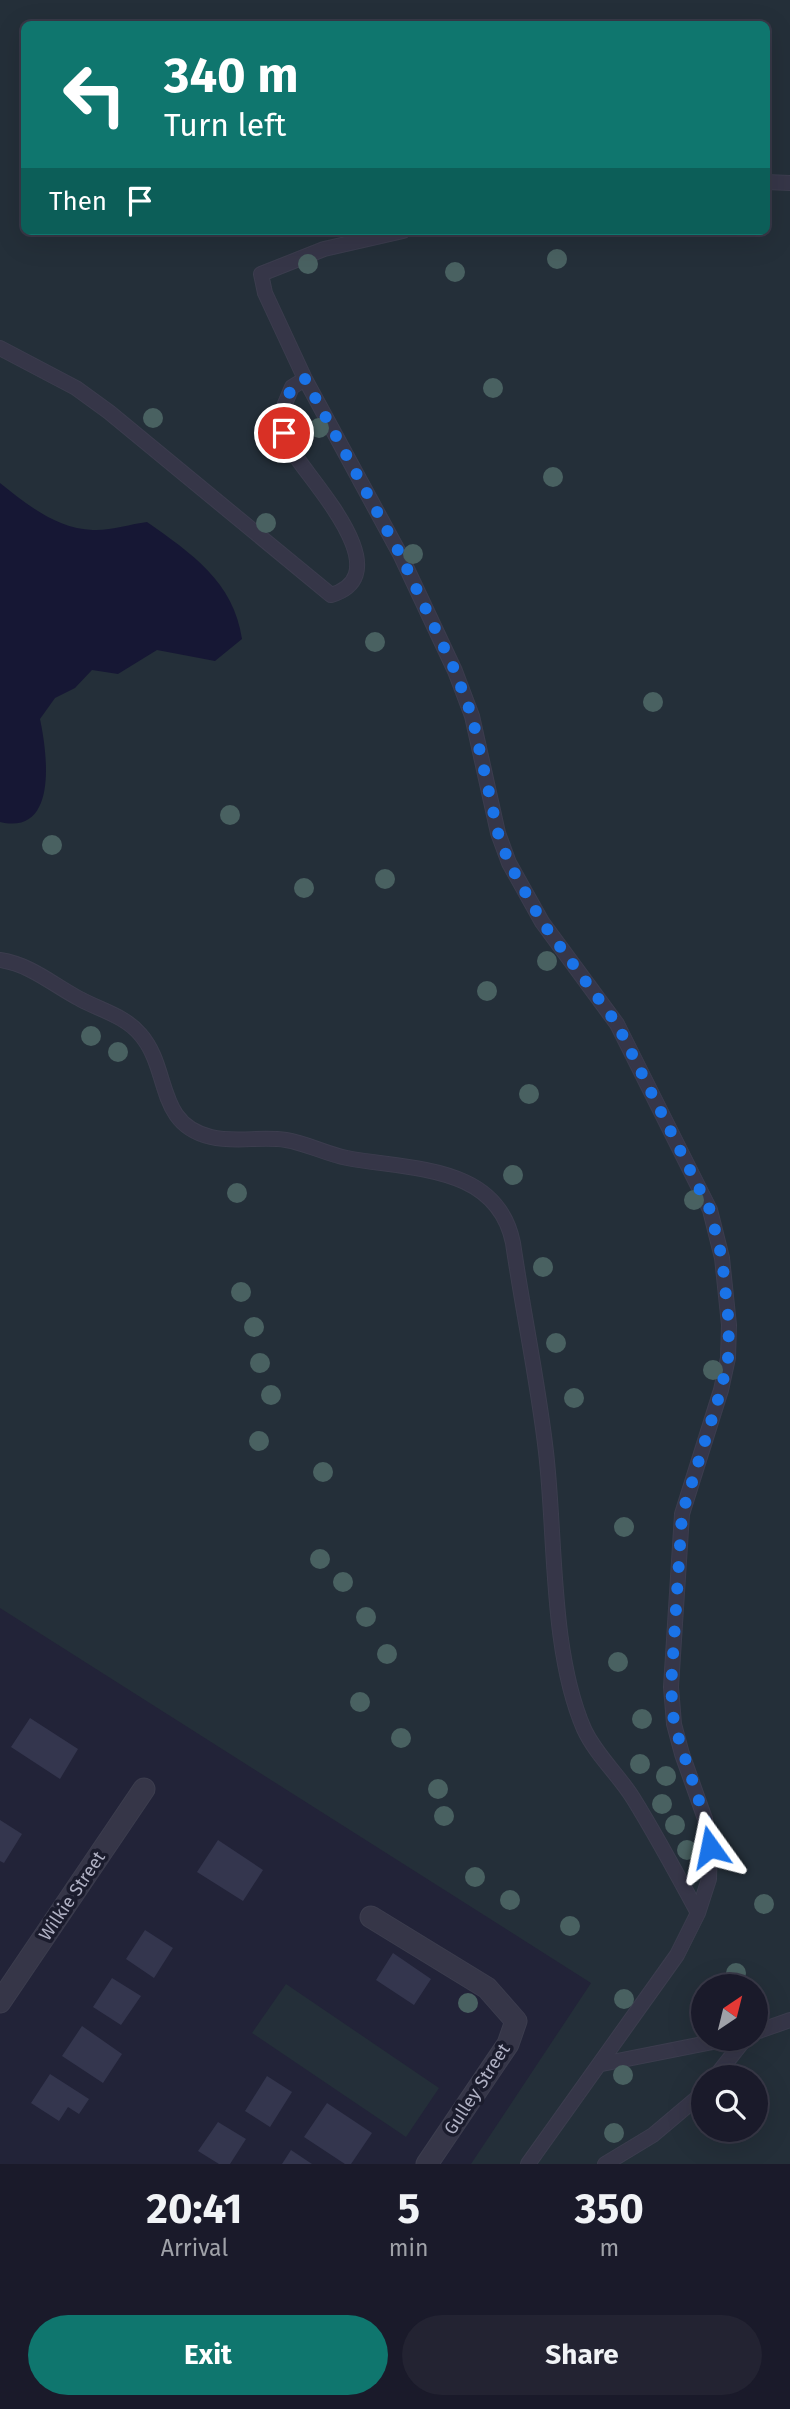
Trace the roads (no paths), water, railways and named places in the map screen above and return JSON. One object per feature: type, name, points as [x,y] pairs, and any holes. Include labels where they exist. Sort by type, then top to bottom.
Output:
[{"type":"street","name":"Wilkie Street","points":[[0,2003],[144,1789]]},
{"type":"street","name":"Gulley Street","points":[[371,1917],[487,1989],[516,2021],[508,2044],[428,2164]]},
{"type":"lane","points":[[770,182],[790,183]]},
{"type":"lane","points":[[384,235],[324,248],[261,274],[265,293],[305,379],[401,556],[455,671],[472,716],[498,833],[509,863],[542,922],[617,1024],[710,1210],[722,1258],[729,1325],[728,1358],[721,1390],[682,1514],[671,1687],[674,1724],[705,1819],[710,1847],[709,1879],[698,1913],[677,1955],[602,2064],[528,2164]]},
{"type":"lane","points":[[0,348],[76,388],[117,418],[331,595],[346,590],[354,579],[355,558],[351,542],[343,520],[290,448],[279,418],[292,387],[305,379]]},
{"type":"lane","points":[[0,960],[22,964],[39,972],[79,999],[129,1023],[148,1046],[173,1111],[181,1124],[193,1131],[229,1140],[287,1140],[346,1158],[437,1172],[480,1189],[502,1211],[509,1222],[513,1242],[536,1382],[546,1452],[563,1651],[576,1703],[584,1729],[600,1756],[632,1797],[698,1913]]},
{"type":"lane","points":[[768,2028],[790,2020]]},
{"type":"lane","points":[[602,2064],[691,2046]]},
{"type":"lane","points":[[724,2065],[736,2051]]},
{"type":"lane","points":[[605,2164],[653,2135],[691,2103]]},
{"type":"lane","points":[[538,2147],[540,2164]]}]
